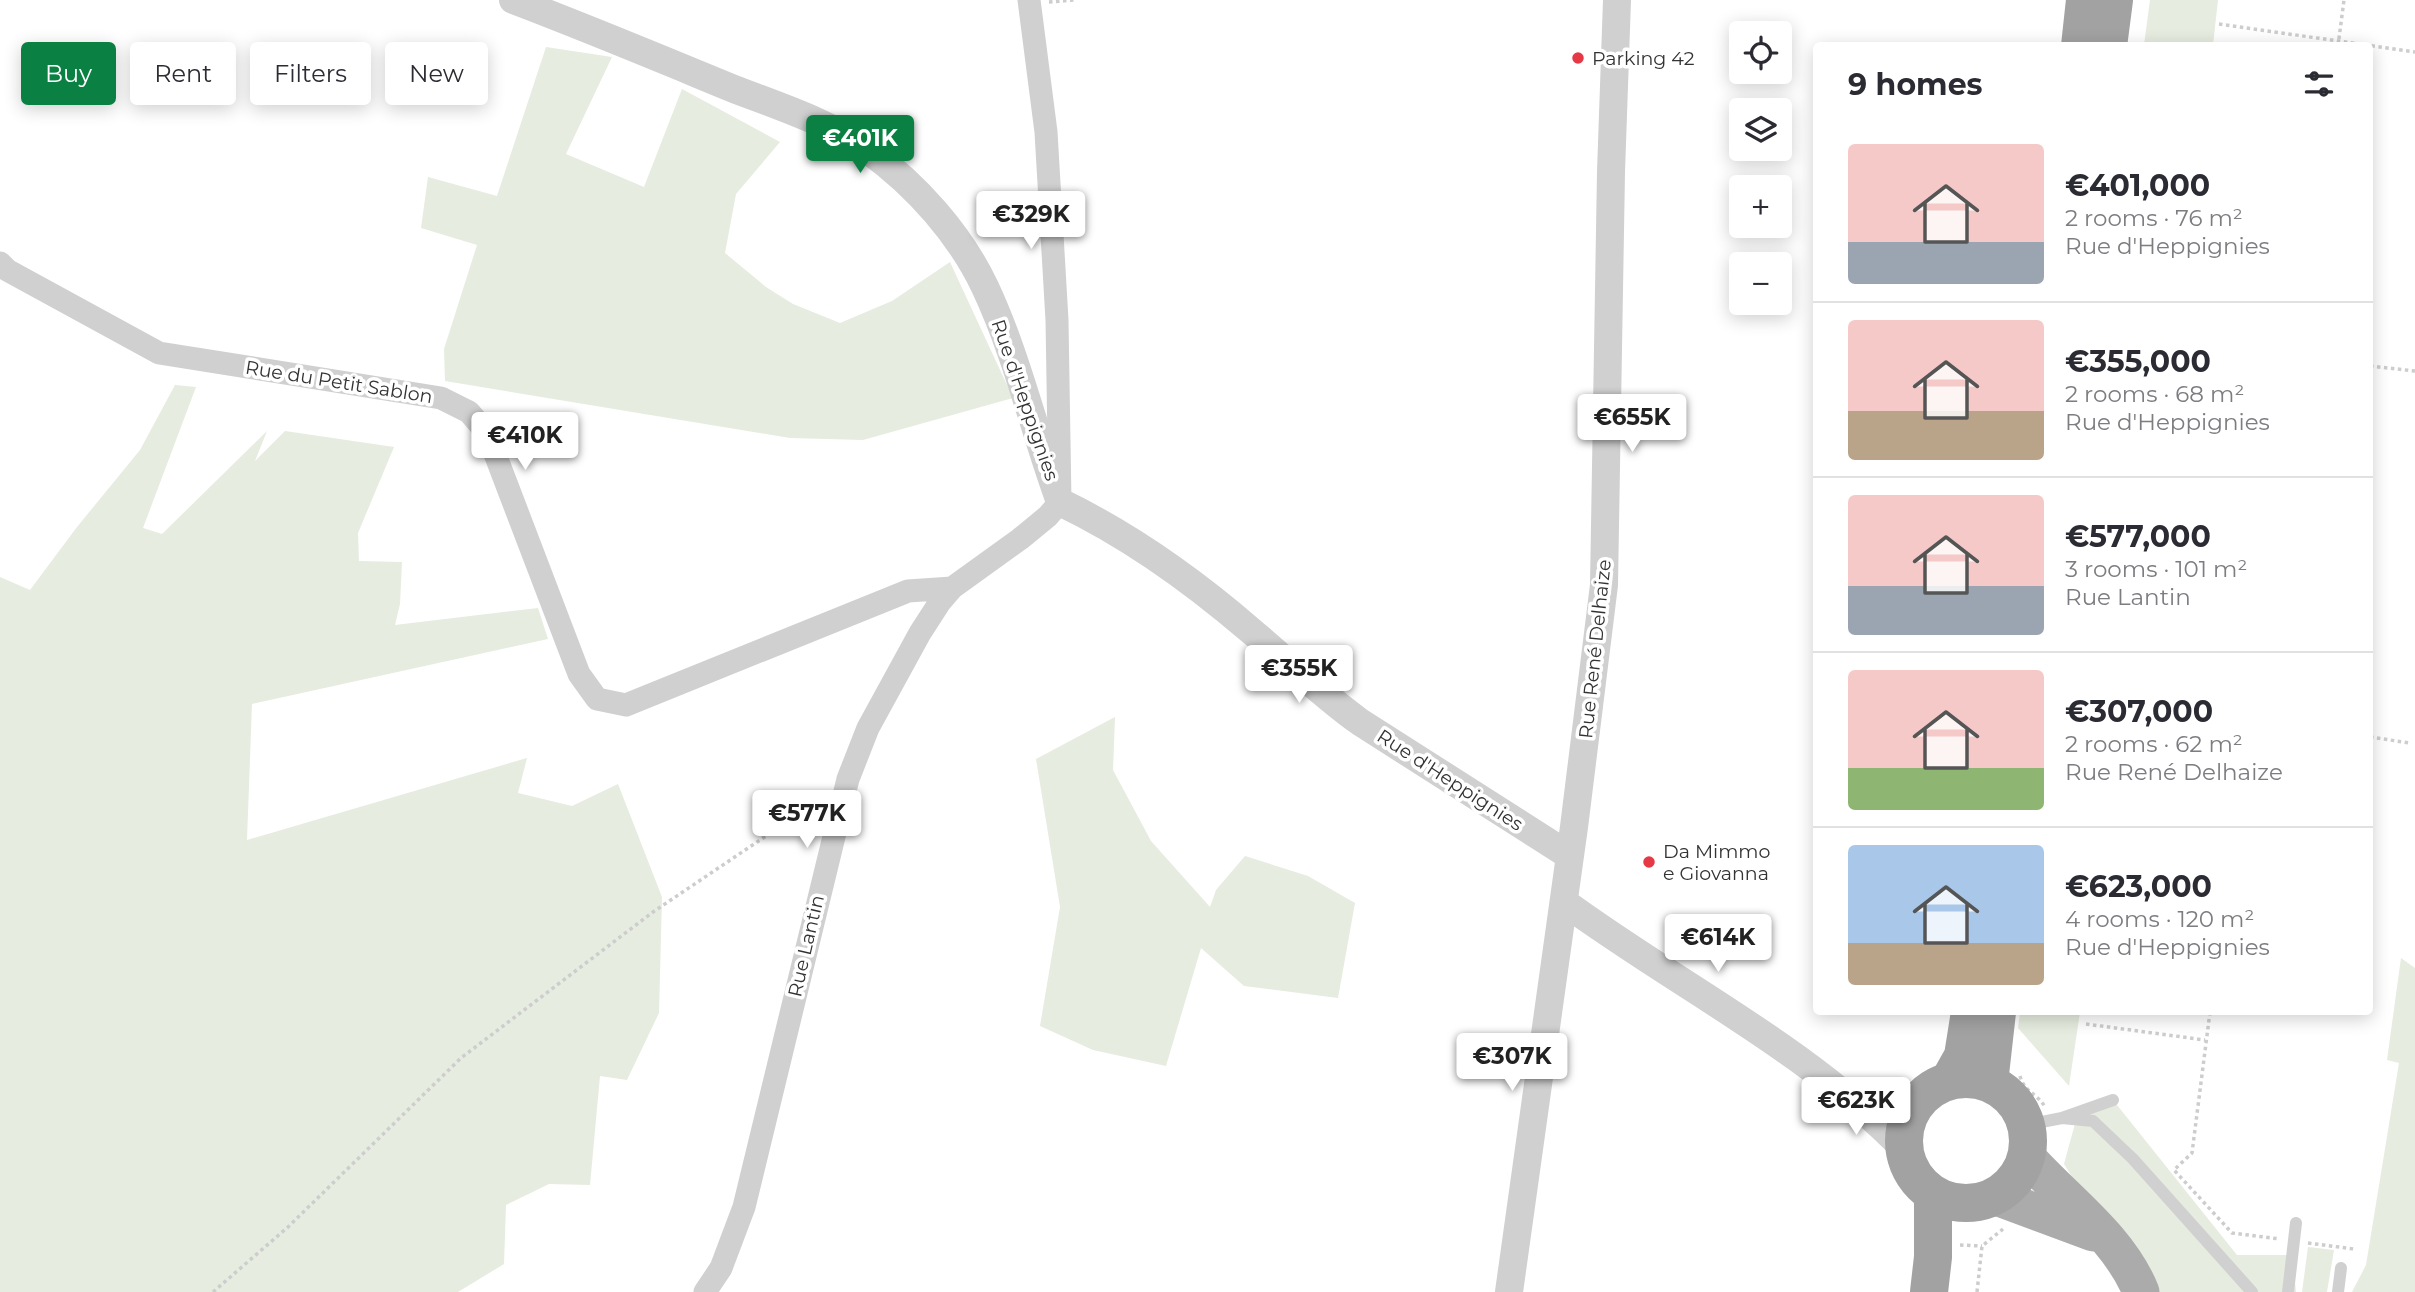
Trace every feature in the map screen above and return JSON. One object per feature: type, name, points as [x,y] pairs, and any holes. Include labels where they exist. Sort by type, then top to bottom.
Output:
[{"type":"highway","points":[[2080,42],[2085,0]]},
{"type":"highway","points":[[2109,42],[2114,0]]},
{"type":"highway","points":[[1935,1089],[1970,1079],[1989,1083],[2017,1105],[2039,1133],[2019,1174],[2010,1185],[1965,1199],[1919,1183],[1908,1166],[1904,1149],[1905,1127],[1935,1089],[1963,1056],[1970,1015]]},
{"type":"highway","points":[[1989,1083],[1997,1015]]},
{"type":"highway","points":[[1928,1292],[1933,1257],[1965,1199]]},
{"type":"highway","points":[[1954,1292],[1965,1199]]},
{"type":"main road","points":[[2039,1133],[2106,1239],[2124,1261],[2141,1292]]},
{"type":"main road","points":[[1965,1199],[2061,1219],[2106,1239]]},
{"type":"street","name":"Rue d'Heppignies","points":[[513,0],[824,126],[867,149],[907,182],[960,244],[985,287],[1060,502],[1103,522],[1173,569],[1249,628],[1334,703],[1360,722],[1570,856]]},
{"type":"street","points":[[1029,0],[1046,132],[1057,320],[1060,502]]},
{"type":"street","name":"Rue René Delhaize","points":[[1509,1292],[1564,902],[1604,584],[1611,172],[1618,0]]},
{"type":"street","name":"Rue du Petit Sablon","points":[[0,263],[7,270],[159,353],[441,398],[469,412],[487,433],[579,674],[597,699],[626,705],[908,591],[952,588]]},
{"type":"street","name":"Rue Lantin","points":[[705,1292],[726,1257],[747,1194],[848,779],[868,728],[920,633],[952,588],[1020,539],[1060,502]]},
{"type":"street","points":[[1564,902],[1785,1049],[1862,1108],[1904,1149]]},
{"type":"street","points":[[1839,1091],[1875,1098],[1935,1089]]},
{"type":"lane","points":[[2039,1133],[2113,1100]]},
{"type":"lane","points":[[2039,1133],[2093,1121],[2133,1159],[2252,1292]]},
{"type":"lane","points":[[2288,1292],[2296,1223]]},
{"type":"lane","points":[[2338,1292],[2342,1268]]},
{"type":"path","points":[[2338,42],[2344,0]]},
{"type":"path","points":[[2219,24],[2332,42]]},
{"type":"path","points":[[2373,47],[2415,52]]},
{"type":"path","points":[[2373,366],[2415,372]]},
{"type":"path","points":[[2373,737],[2410,743]]},
{"type":"path","points":[[213,1292],[288,1227],[461,1058],[653,912],[848,779]]},
{"type":"path","points":[[2210,1015],[2192,1153],[2174,1170],[2191,1192],[2232,1233],[2354,1249]]},
{"type":"path","points":[[2086,1024],[2206,1040]]},
{"type":"shaded area","points":[[2150,0],[2218,0],[2213,42],[2144,42]]},
{"type":"shaded area","points":[[546,47],[612,57],[566,154],[644,187],[682,89],[780,142],[736,194],[725,253],[766,287],[793,304],[840,323],[892,301],[950,262],[1013,398],[863,440],[790,438],[445,381],[444,349],[477,245],[421,228],[428,177],[497,196]]},
{"type":"shaded area","points":[[175,385],[196,387],[143,528],[162,534],[267,431],[255,461],[285,431],[394,447],[358,533],[359,561],[402,562],[400,604],[395,625],[538,608],[548,639],[252,704],[247,840],[527,758],[518,793],[572,806],[618,784],[662,897],[659,1013],[627,1080],[600,1076],[590,1185],[549,1184],[506,1205],[504,1264],[458,1292],[0,1292],[0,577],[30,590],[140,450]]},
{"type":"shaded area","points":[[1115,717],[1113,770],[1151,841],[1210,907],[1216,890],[1245,856],[1308,876],[1355,903],[1338,998],[1244,986],[1201,948],[1166,1066],[1093,1050],[1040,1026],[1060,907],[1036,759]]},
{"type":"shaded area","points":[[2401,958],[2415,968],[2415,1292],[2352,1292],[2366,1265],[2399,1063],[2387,1060]]},
{"type":"shaded area","points":[[2020,1015],[2080,1015],[2069,1086],[2018,1028]]},
{"type":"shaded area","points":[[2113,1100],[2237,1255],[2292,1255],[2296,1292],[2143,1292],[2064,1164],[2076,1120]]},
{"type":"shaded area","points":[[2308,1247],[2334,1250],[2327,1292],[2302,1292]]},
{"type":"place","name":"Parking 42","points":[[1578,58]]},
{"type":"place","name":"Da Mimmo e Giovanna","points":[[1649,862]]}]
